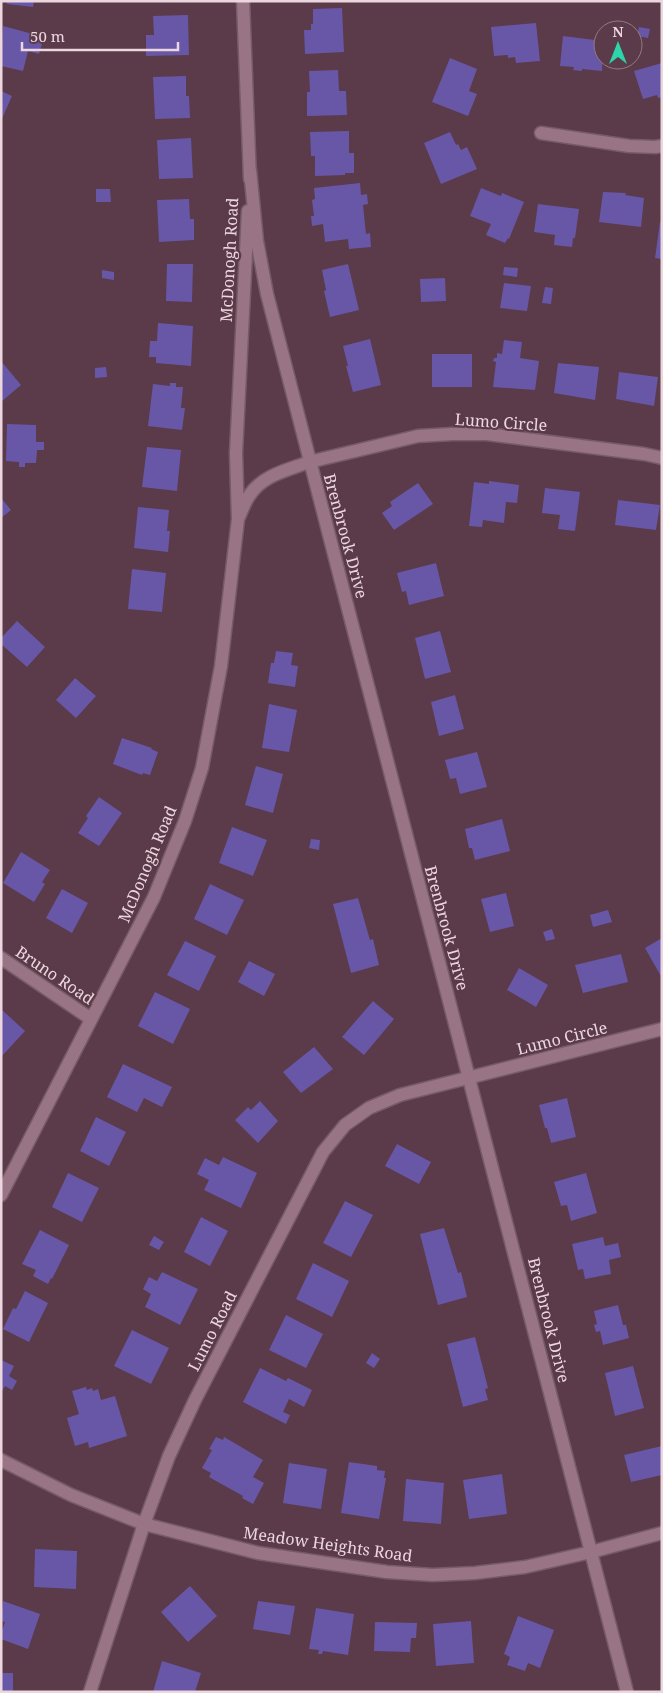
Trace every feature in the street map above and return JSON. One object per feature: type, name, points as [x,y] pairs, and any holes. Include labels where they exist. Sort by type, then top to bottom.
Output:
[{"type":"street","name":"McDonogh Road","points":[[1,1195],[154,897],[185,821],[202,768],[222,666],[238,519],[236,453],[250,170],[243,1]]},
{"type":"street","points":[[541,133],[629,146],[662,146]]},
{"type":"street","name":"Brenbrook Drive","points":[[250,170],[257,241],[267,294],[627,1692]]},
{"type":"street","name":"Lumo Circle","points":[[310,462],[418,436],[452,434],[487,434],[644,454],[662,458]]},
{"type":"street","name":"McDonogh Road","points":[[238,519],[249,495],[269,477],[310,462]]},
{"type":"street","name":"Bruno Road","points":[[1,958],[91,1019]]},
{"type":"street","name":"Lumo Circle","points":[[469,1078],[662,1029]]},
{"type":"street","name":"Lumo Road","points":[[90,1692],[144,1524],[169,1456],[195,1400],[323,1152],[345,1125],[368,1108],[400,1095],[469,1078]]},
{"type":"street","name":"Meadow Heights Road","points":[[1,1460],[71,1495],[144,1524],[258,1553],[387,1572],[433,1575],[475,1573],[525,1567],[662,1533]]},
{"type":"building","points":[[7,1],[34,1],[33,7],[7,4]]},
{"type":"building","points":[[342,8],[344,52],[305,54],[304,30],[311,30],[313,9]]},
{"type":"building","points":[[188,15],[189,55],[146,56],[146,35],[154,35],[153,16]]},
{"type":"building","points":[[536,23],[540,61],[516,63],[515,57],[508,58],[508,55],[494,56],[491,27]]},
{"type":"building","points":[[3,26],[44,37],[39,54],[28,51],[23,71],[1,66]]},
{"type":"building","points":[[643,28],[650,29],[648,38],[643,37]]},
{"type":"building","points":[[563,36],[593,40],[593,70],[602,71],[573,70],[574,67],[560,66]]},
{"type":"building","points":[[450,58],[477,69],[469,91],[477,94],[468,116],[432,102]]},
{"type":"building","points":[[662,63],[662,97],[658,98],[657,95],[643,99],[634,71],[643,70]]},
{"type":"building","points":[[338,70],[339,91],[346,91],[347,115],[307,116],[307,92],[310,92],[309,71]]},
{"type":"building","points":[[186,76],[186,96],[189,96],[190,118],[155,119],[153,77]]},
{"type":"building","points":[[1,91],[12,96],[1,121]]},
{"type":"building","points":[[349,131],[349,153],[354,153],[354,173],[315,176],[315,156],[311,156],[310,132]]},
{"type":"building","points":[[450,132],[456,145],[458,144],[461,150],[467,147],[477,169],[441,184],[424,143]]},
{"type":"building","points":[[191,138],[193,178],[159,179],[157,140]]},
{"type":"building","points":[[360,183],[361,195],[367,194],[368,204],[363,205],[366,234],[370,233],[371,247],[349,249],[348,239],[325,242],[323,224],[312,226],[311,216],[314,216],[312,200],[315,199],[314,188]]},
{"type":"building","points":[[481,188],[501,196],[502,193],[524,202],[509,239],[505,243],[486,235],[491,224],[470,216]]},
{"type":"building","points":[[96,189],[110,189],[111,202],[96,202]]},
{"type":"building","points":[[603,192],[626,193],[625,195],[644,198],[641,227],[599,222]]},
{"type":"building","points":[[189,199],[190,219],[194,219],[194,240],[159,242],[157,200]]},
{"type":"building","points":[[538,204],[579,209],[572,247],[554,245],[555,235],[534,232]]},
{"type":"building","points":[[660,222],[662,222],[662,259],[655,258]]},
{"type":"building","points":[[167,264],[193,264],[192,302],[166,301]]},
{"type":"building","points":[[348,264],[359,310],[330,317],[324,291],[326,290],[322,270]]},
{"type":"building","points":[[504,267],[518,268],[517,277],[503,275]]},
{"type":"building","points":[[102,270],[114,272],[114,280],[102,278]]},
{"type":"building","points":[[445,278],[446,301],[421,302],[420,279]]},
{"type":"building","points":[[504,283],[531,286],[527,311],[500,308]]},
{"type":"building","points":[[545,287],[553,288],[551,304],[542,303]]},
{"type":"building","points":[[158,323],[193,326],[191,366],[156,363],[156,357],[149,357],[150,341],[157,341]]},
{"type":"building","points":[[370,339],[381,385],[353,392],[343,346]]},
{"type":"building","points":[[504,340],[522,342],[520,358],[539,361],[535,390],[493,387],[496,362],[493,361],[494,358],[497,358],[497,353],[502,354]]},
{"type":"building","points":[[432,354],[472,354],[472,387],[432,387]]},
{"type":"building","points":[[1,361],[21,385],[1,402]]},
{"type":"building","points":[[558,363],[599,367],[595,400],[554,393]]},
{"type":"building","points":[[106,367],[107,377],[95,378],[95,368]]},
{"type":"building","points":[[619,372],[658,377],[654,406],[616,399]]},
{"type":"building","points":[[170,383],[176,383],[176,387],[183,387],[181,408],[185,408],[182,430],[148,426],[153,384],[170,386]]},
{"type":"building","points":[[7,424],[36,425],[36,442],[44,442],[44,450],[37,450],[36,463],[25,463],[25,467],[19,467],[19,462],[6,461]]},
{"type":"building","points":[[147,447],[181,450],[177,491],[142,487]]},
{"type":"building","points":[[489,481],[519,485],[517,503],[506,502],[504,523],[483,520],[482,527],[469,526],[474,482],[489,484]]},
{"type":"building","points":[[418,483],[433,504],[394,530],[382,513],[392,506],[390,502]]},
{"type":"building","points":[[545,488],[580,492],[575,531],[558,529],[560,515],[542,513]]},
{"type":"building","points":[[1,498],[11,510],[1,518]]},
{"type":"building","points":[[618,500],[660,505],[656,530],[615,525]]},
{"type":"building","points":[[138,507],[169,510],[168,552],[134,548]]},
{"type":"building","points":[[436,563],[444,596],[409,605],[406,591],[402,592],[397,573]]},
{"type":"building","points":[[132,569],[166,573],[162,612],[128,609]]},
{"type":"building","points":[[17,621],[45,647],[27,667],[1,644],[1,638]]},
{"type":"building","points":[[440,631],[451,672],[425,679],[415,638]]},
{"type":"building","points":[[276,651],[293,653],[291,665],[298,666],[295,687],[268,683],[271,663],[274,663]]},
{"type":"building","points":[[75,678],[96,696],[76,718],[56,700]]},
{"type":"building","points":[[455,695],[464,729],[439,736],[431,702]]},
{"type":"building","points":[[269,704],[297,710],[289,752],[262,748]]},
{"type":"building","points":[[122,738],[152,748],[158,752],[150,775],[143,773],[142,775],[113,764]]},
{"type":"building","points":[[477,752],[487,787],[460,794],[456,778],[450,779],[445,760]]},
{"type":"building","points":[[256,766],[283,774],[273,813],[245,805]]},
{"type":"building","points":[[99,797],[122,813],[99,846],[78,833],[88,818],[86,816]]},
{"type":"building","points":[[502,819],[510,851],[475,860],[472,848],[469,848],[465,829]]},
{"type":"building","points":[[232,827],[267,840],[253,876],[219,863]]},
{"type":"building","points":[[311,839],[320,840],[319,850],[309,848]]},
{"type":"building","points":[[21,852],[50,870],[42,882],[45,884],[34,902],[3,883]]},
{"type":"building","points":[[210,884],[244,900],[227,935],[194,919]]},
{"type":"building","points":[[62,889],[88,903],[72,933],[46,918]]},
{"type":"building","points":[[506,893],[514,926],[490,932],[481,899]]},
{"type":"building","points":[[358,898],[370,940],[373,939],[379,965],[351,973],[333,904]]},
{"type":"building","points":[[608,910],[612,922],[593,927],[590,915]]},
{"type":"building","points":[[552,929],[555,939],[546,941],[543,932]]},
{"type":"building","points":[[662,938],[662,978],[645,948]]},
{"type":"building","points":[[185,941],[216,956],[199,991],[167,975]]},
{"type":"building","points":[[621,954],[628,982],[583,993],[575,965]]},
{"type":"building","points":[[249,961],[275,974],[264,996],[238,982]]},
{"type":"building","points":[[519,968],[548,985],[536,1007],[507,990]]},
{"type":"building","points":[[155,992],[190,1009],[173,1044],[138,1026]]},
{"type":"building","points":[[373,1001],[394,1019],[364,1055],[342,1037]]},
{"type":"building","points":[[1,1009],[25,1031],[1,1057]]},
{"type":"building","points":[[314,1047],[333,1069],[301,1093],[283,1072]]},
{"type":"building","points":[[123,1064],[172,1087],[162,1107],[144,1098],[137,1112],[107,1097]]},
{"type":"building","points":[[567,1098],[576,1137],[551,1143],[539,1105]]},
{"type":"building","points":[[260,1101],[278,1121],[258,1143],[235,1120],[248,1107],[251,1110]]},
{"type":"building","points":[[96,1117],[126,1132],[109,1166],[80,1151]]},
{"type":"building","points":[[397,1144],[431,1162],[419,1184],[385,1166]]},
{"type":"building","points":[[223,1157],[257,1173],[241,1208],[204,1190],[209,1180],[197,1174],[205,1158],[219,1165]]},
{"type":"building","points":[[68,1173],[99,1188],[82,1222],[52,1207]]},
{"type":"building","points":[[586,1173],[597,1213],[571,1221],[567,1205],[561,1206],[554,1182]]},
{"type":"building","points":[[345,1201],[373,1215],[351,1257],[323,1243]]},
{"type":"building","points":[[201,1217],[228,1231],[210,1266],[184,1252]]},
{"type":"building","points":[[444,1228],[458,1273],[461,1272],[467,1297],[438,1305],[420,1234]]},
{"type":"building","points":[[40,1230],[69,1245],[48,1284],[33,1276],[36,1270],[22,1264]]},
{"type":"building","points":[[154,1236],[164,1242],[159,1250],[149,1245]]},
{"type":"building","points":[[603,1237],[605,1246],[618,1243],[621,1257],[609,1260],[611,1274],[585,1279],[583,1269],[578,1270],[572,1244]]},
{"type":"building","points":[[313,1263],[349,1281],[332,1317],[296,1299]]},
{"type":"building","points":[[162,1272],[198,1289],[180,1325],[145,1307],[151,1294],[143,1289],[149,1277],[157,1281]]},
{"type":"building","points":[[25,1291],[48,1303],[29,1342],[3,1329],[13,1308],[16,1309]]},
{"type":"building","points":[[618,1305],[623,1325],[626,1325],[629,1338],[603,1345],[600,1331],[596,1332],[594,1325],[597,1324],[594,1311]]},
{"type":"building","points":[[286,1315],[323,1334],[306,1368],[269,1350]]},
{"type":"building","points":[[132,1330],[169,1348],[151,1384],[114,1366]]},
{"type":"building","points":[[475,1337],[488,1388],[485,1389],[488,1400],[463,1407],[447,1344]]},
{"type":"building","points":[[372,1353],[380,1359],[374,1368],[366,1363]]},
{"type":"building","points":[[1,1360],[14,1366],[9,1376],[17,1381],[12,1390],[5,1386],[1,1393]]},
{"type":"building","points":[[633,1366],[644,1408],[615,1416],[605,1373]]},
{"type":"building","points":[[260,1368],[286,1381],[288,1378],[312,1390],[304,1407],[289,1399],[283,1412],[290,1415],[286,1424],[243,1402]]},
{"type":"building","points":[[86,1387],[87,1390],[92,1388],[93,1391],[98,1389],[101,1400],[115,1396],[127,1436],[89,1448],[88,1442],[75,1446],[67,1418],[79,1414],[72,1391]]},
{"type":"building","points":[[216,1437],[223,1440],[224,1437],[263,1460],[253,1477],[264,1483],[253,1504],[242,1498],[252,1480],[243,1496],[209,1477],[211,1473],[202,1468],[212,1450],[209,1449]]},
{"type":"building","points":[[662,1446],[662,1475],[631,1482],[624,1455]]},
{"type":"building","points":[[349,1462],[377,1466],[377,1470],[385,1471],[384,1478],[386,1478],[379,1519],[341,1513]]},
{"type":"building","points":[[289,1463],[327,1469],[321,1509],[283,1503]]},
{"type":"building","points":[[502,1474],[507,1514],[469,1519],[463,1480]]},
{"type":"building","points":[[406,1479],[444,1483],[441,1524],[403,1521]]},
{"type":"building","points":[[35,1549],[77,1551],[76,1589],[34,1587]]},
{"type":"building","points":[[190,1586],[217,1616],[188,1642],[161,1612]]},
{"type":"building","points":[[3,1601],[40,1614],[28,1649],[1,1639],[5,1622],[1,1621]]},
{"type":"building","points":[[258,1601],[295,1606],[290,1635],[253,1629]]},
{"type":"building","points":[[316,1608],[354,1614],[348,1655],[323,1651],[322,1654],[318,1654],[319,1650],[309,1649]]},
{"type":"building","points":[[518,1616],[554,1630],[540,1668],[528,1663],[525,1671],[507,1665],[510,1657],[504,1654]]},
{"type":"building","points":[[471,1621],[474,1663],[436,1666],[433,1624]]},
{"type":"building","points":[[375,1622],[417,1623],[416,1638],[411,1638],[410,1652],[374,1651]]},
{"type":"building","points":[[162,1661],[201,1673],[195,1692],[153,1692]]},
{"type":"building","points":[[1,1673],[13,1673],[13,1692],[1,1692]]}]
